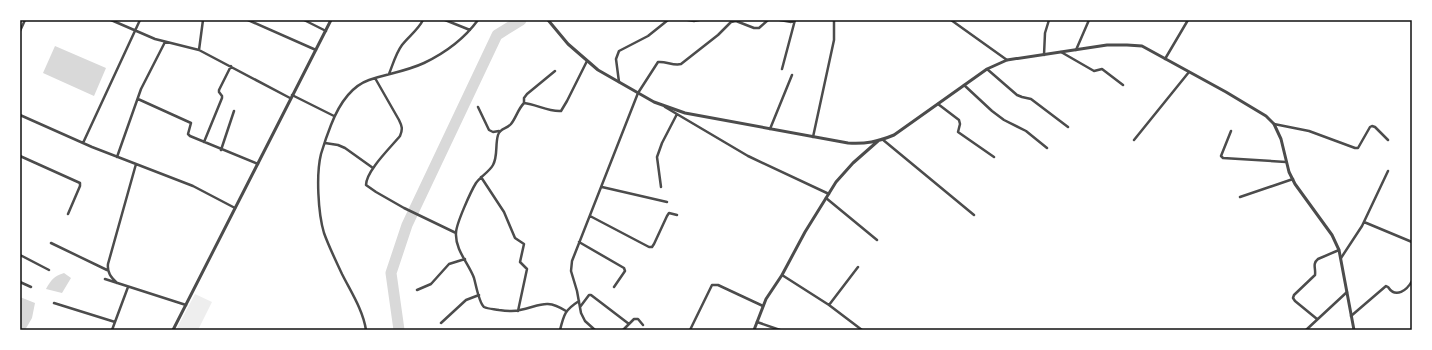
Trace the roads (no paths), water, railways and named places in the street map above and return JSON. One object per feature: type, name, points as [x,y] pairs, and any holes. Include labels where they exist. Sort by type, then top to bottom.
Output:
[{"type":"street","points":[[20,31],[25,20]]},
{"type":"street","points":[[111,20],[165,42],[199,50],[291,96],[335,116]]},
{"type":"street","points":[[83,143],[134,30],[140,20]]},
{"type":"street","points":[[199,50],[203,20]]},
{"type":"street","points":[[248,20],[316,50]]},
{"type":"street","points":[[304,20],[326,31]]},
{"type":"street","points":[[173,330],[331,20]]},
{"type":"street","points":[[389,74],[397,53],[423,20]]},
{"type":"street","points":[[445,20],[470,30]]},
{"type":"street","points":[[366,330],[362,314],[330,250],[323,231],[319,193],[321,155],[325,143],[335,116],[344,100],[353,89],[375,78],[423,64],[443,53],[461,39],[478,20]]},
{"type":"street","points":[[548,20],[568,44],[598,70],[619,83],[662,105],[748,156],[829,194]]},
{"type":"street","points":[[619,83],[616,60],[618,51],[648,36],[668,20]]},
{"type":"street","points":[[688,20],[699,20]]},
{"type":"street","points":[[595,330],[584,321],[581,313],[571,270],[572,261],[638,93],[658,62],[676,65],[681,64],[718,35],[731,21],[736,21],[754,28],[759,28],[768,20]]},
{"type":"street","points":[[780,20],[791,22],[795,20]]},
{"type":"street","points":[[782,69],[795,20]]},
{"type":"street","points":[[813,137],[834,40],[834,20]]},
{"type":"street","points":[[952,20],[1007,60]]},
{"type":"street","points":[[1044,55],[1045,33],[1049,20]]},
{"type":"street","points":[[1076,50],[1089,20]]},
{"type":"street","points":[[1165,59],[1188,20]]},
{"type":"street","points":[[118,157],[138,98],[165,42]]},
{"type":"street","points":[[662,105],[685,113],[848,144],[864,144],[882,140],[894,135],[987,69],[1007,60],[1107,45],[1142,46],[1226,92],[1266,116],[1274,124],[1281,139],[1293,179],[1304,198],[1332,235],[1339,250],[1354,330]]},
{"type":"street","points":[[1061,52],[1094,71],[1102,69],[1123,85]]},
{"type":"street","points":[[524,103],[555,112],[561,111],[568,102],[587,61]]},
{"type":"street","points":[[204,142],[222,98],[219,90],[231,66]]},
{"type":"street","points":[[987,69],[1017,95],[1031,99],[1068,127]]},
{"type":"street","points":[[478,107],[489,130],[493,132],[500,131],[510,125],[524,103],[524,98],[527,94],[555,71]]},
{"type":"street","points":[[1134,140],[1188,72]]},
{"type":"street","points":[[770,129],[792,75]]},
{"type":"street","points":[[375,78],[402,127],[400,136],[373,168],[366,180],[366,185],[404,208],[456,233]]},
{"type":"street","points":[[964,85],[992,111],[1004,120],[1026,131],[1047,148]]},
{"type":"street","points":[[138,98],[191,122],[188,134],[190,136],[258,164]]},
{"type":"street","points":[[938,104],[959,120],[960,124],[958,132],[994,157]]},
{"type":"street","points":[[221,150],[234,111]]},
{"type":"street","points":[[661,187],[657,156],[677,114]]},
{"type":"street","points":[[20,115],[83,143],[192,186],[235,208]]},
{"type":"street","points":[[1274,124],[1309,131],[1355,148],[1358,148],[1372,126],[1375,127],[1388,140]]},
{"type":"street","points":[[500,131],[495,161],[492,167],[472,190],[457,225],[457,242],[473,277],[481,303],[484,307],[497,310],[518,311],[537,305],[548,304],[558,306],[566,311]]},
{"type":"street","points":[[1231,131],[1222,152],[1221,156],[1223,158],[1287,162]]},
{"type":"street","points":[[882,140],[974,215]]},
{"type":"street","points":[[754,330],[763,306],[826,198],[843,173],[878,141]]},
{"type":"street","points":[[325,143],[338,145],[345,148],[373,168]]},
{"type":"street","points":[[20,156],[80,183],[68,214]]},
{"type":"street","points":[[117,283],[110,276],[107,270],[136,164]]},
{"type":"street","points":[[1341,258],[1364,222],[1388,171]]},
{"type":"street","points":[[481,178],[504,212],[515,238],[524,244],[520,262],[527,269],[518,311]]},
{"type":"street","points":[[1240,197],[1293,179]]},
{"type":"street","points":[[602,187],[667,202]]},
{"type":"street","points":[[826,198],[877,240]]},
{"type":"street","points":[[590,216],[649,247],[652,247],[669,213],[677,215]]},
{"type":"street","points":[[1364,222],[1412,242]]},
{"type":"street","points":[[579,242],[624,268],[625,271],[614,287]]},
{"type":"street","points":[[51,243],[107,270]]},
{"type":"street","points":[[1317,319],[1293,298],[1294,295],[1315,275],[1315,261],[1339,250]]},
{"type":"street","points":[[20,255],[49,270]]},
{"type":"street","points":[[417,290],[431,284],[449,264],[465,259]]},
{"type":"street","points":[[829,305],[858,267]]},
{"type":"street","points":[[782,275],[829,305],[862,330]]},
{"type":"street","points":[[105,279],[186,305]]},
{"type":"street","points":[[1351,316],[1386,286],[1391,292],[1398,293],[1406,288],[1412,280]]},
{"type":"street","points":[[20,282],[31,287]]},
{"type":"street","points":[[690,330],[712,285],[718,285],[763,306]]},
{"type":"street","points":[[112,330],[128,287]]},
{"type":"street","points":[[1306,330],[1347,292]]},
{"type":"street","points":[[441,323],[466,300],[479,294]]},
{"type":"street","points":[[580,308],[589,295],[591,295],[629,324]]},
{"type":"street","points":[[560,330],[566,311],[570,306],[579,301]]},
{"type":"street","points":[[54,303],[115,322]]},
{"type":"street","points":[[623,330],[634,319],[638,319],[643,325]]},
{"type":"street","points":[[757,322],[780,330]]},
{"type":"waterway","points":[[399,330],[391,273],[407,225],[497,35],[521,20]]}]
